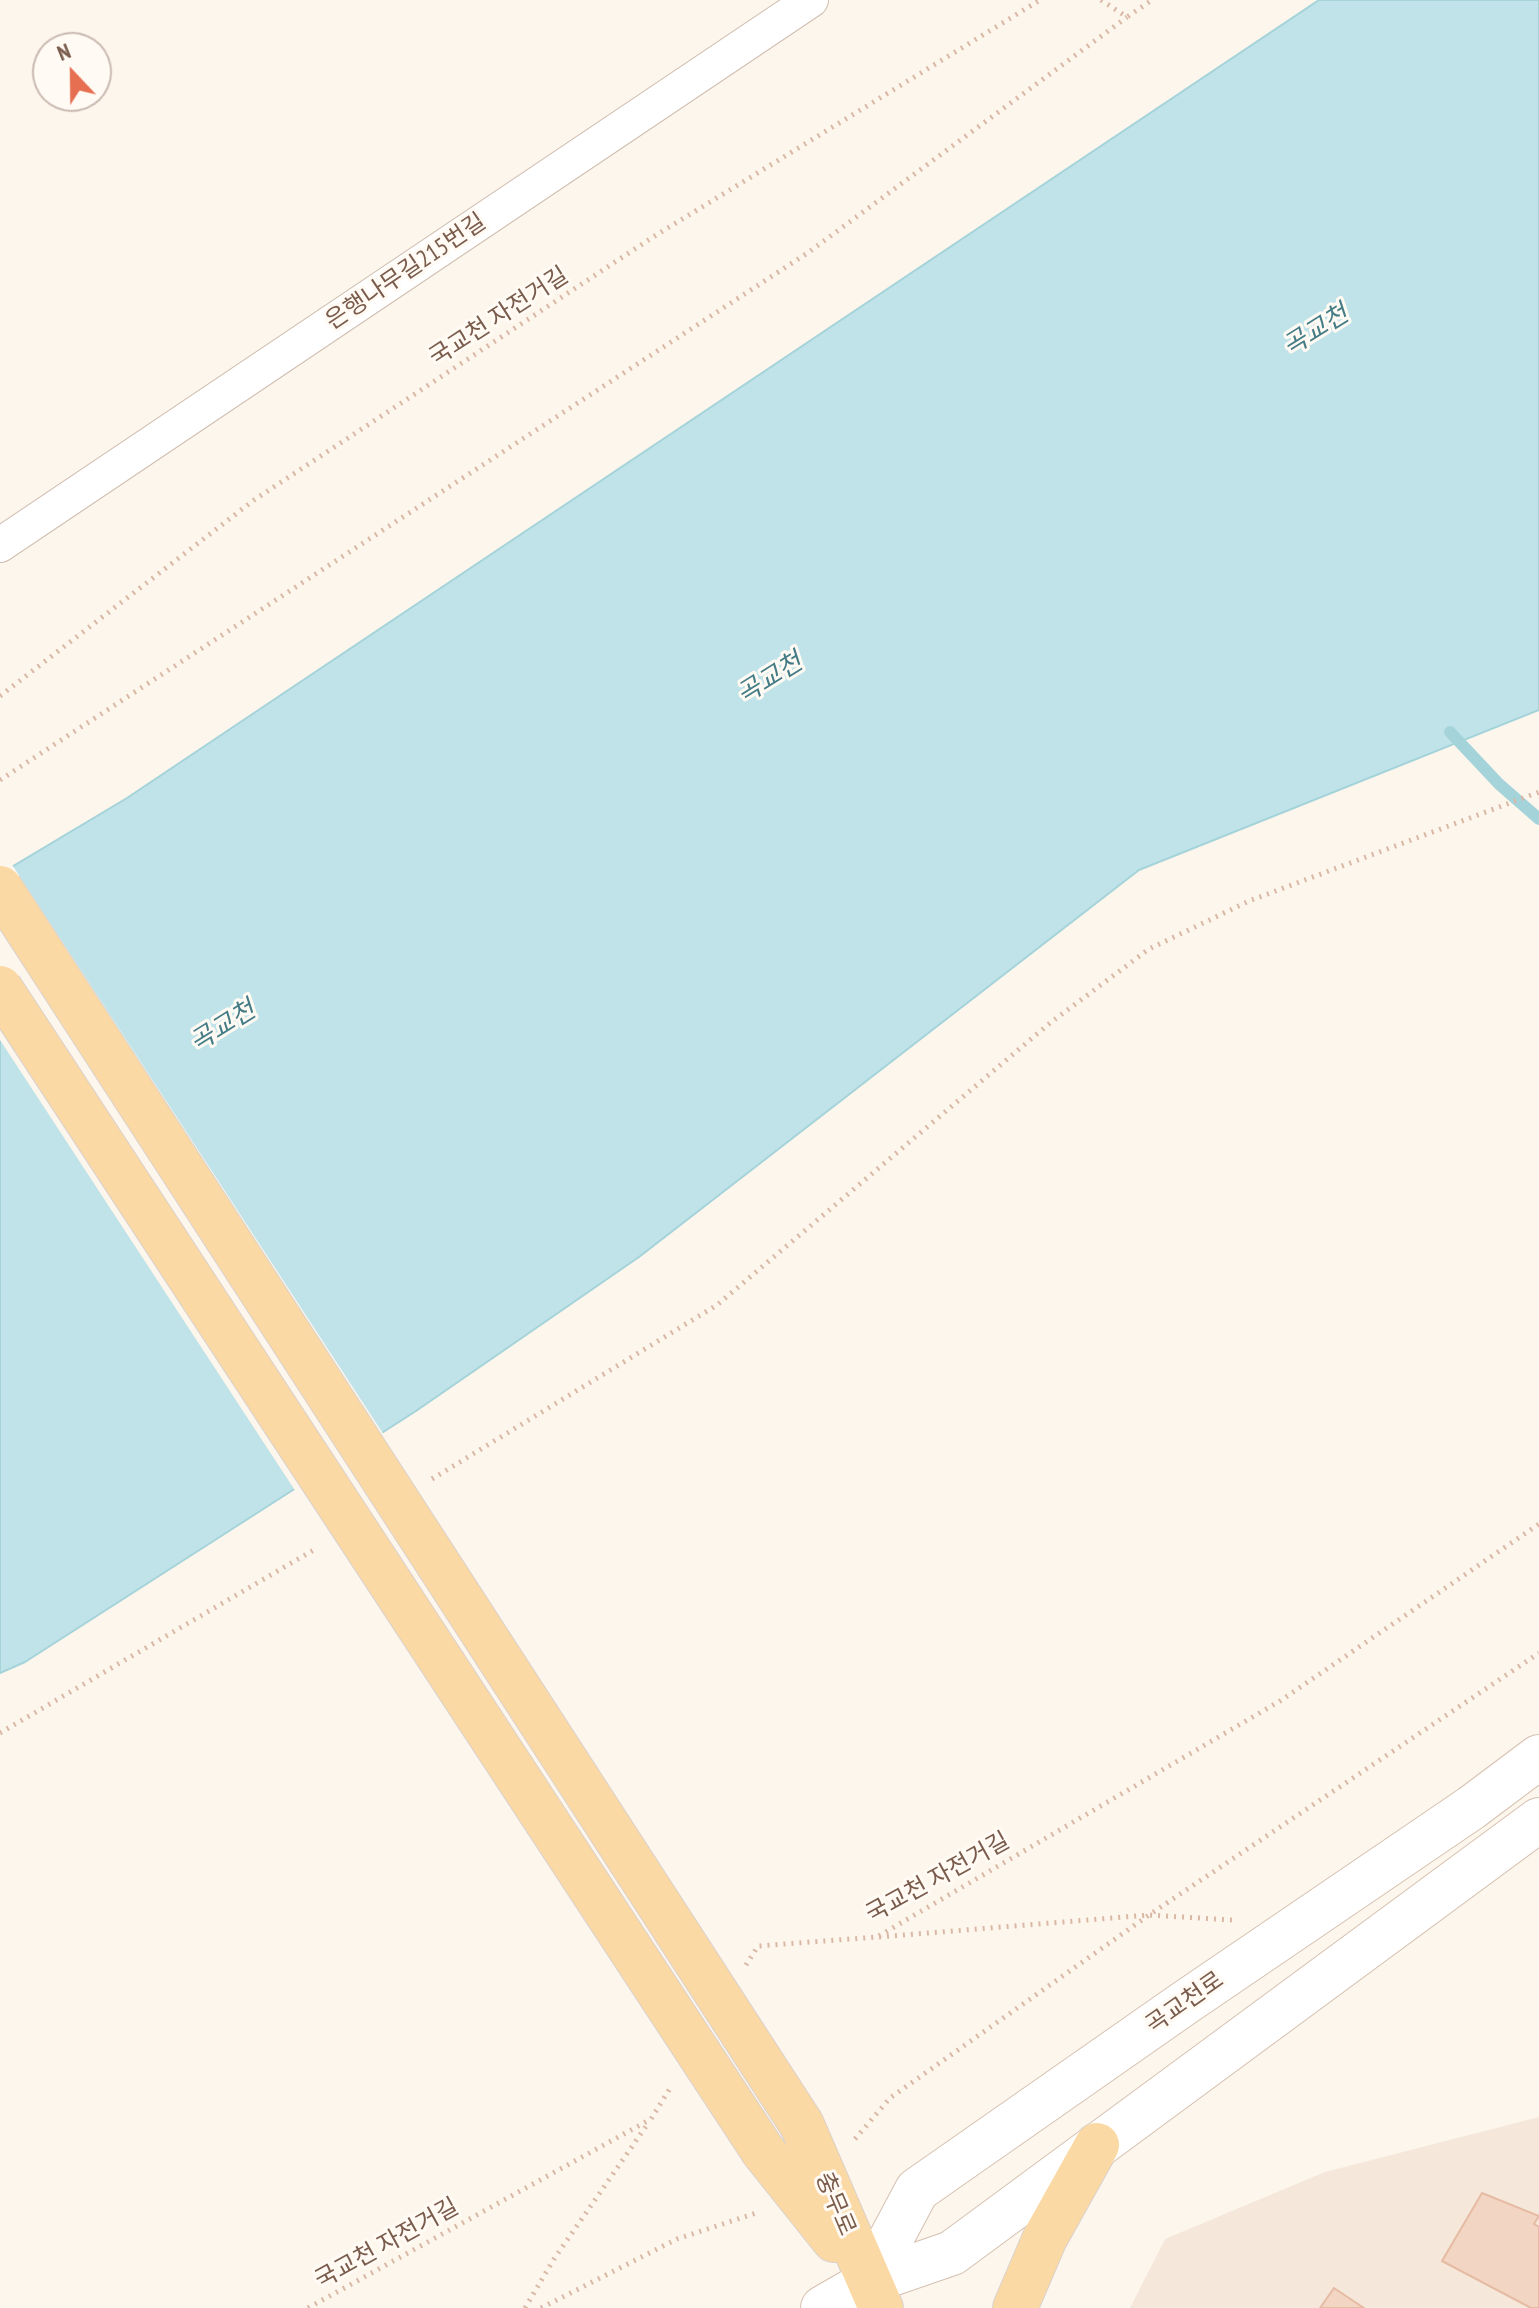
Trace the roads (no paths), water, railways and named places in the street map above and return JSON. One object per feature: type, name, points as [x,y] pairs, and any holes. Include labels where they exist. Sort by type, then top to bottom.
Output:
[{"type":"main road","name":"충무로","points":[[0,888],[802,2125],[812,2187],[875,2295]]},
{"type":"main road","name":"충무로","points":[[0,988],[763,2151],[812,2187]]},
{"type":"main road","name":"곡교천로","points":[[875,2295],[917,2190],[1471,1808],[1539,1757]]},
{"type":"main road","points":[[823,2308],[875,2295],[952,2253],[1539,1820]]},
{"type":"main road","points":[[1015,2308],[1045,2238],[1097,2145]]},
{"type":"street","name":"은행나무길215번길","points":[[0,545],[811,0]]},
{"type":"water","name":"곡교천","points":[[1319,0],[1539,0],[1539,710],[1139,870],[639,1257],[416,1411],[25,1662],[0,1673],[0,874],[127,798]]},
{"type":"waterway","points":[[1450,732],[1499,784],[1539,819]]}]
